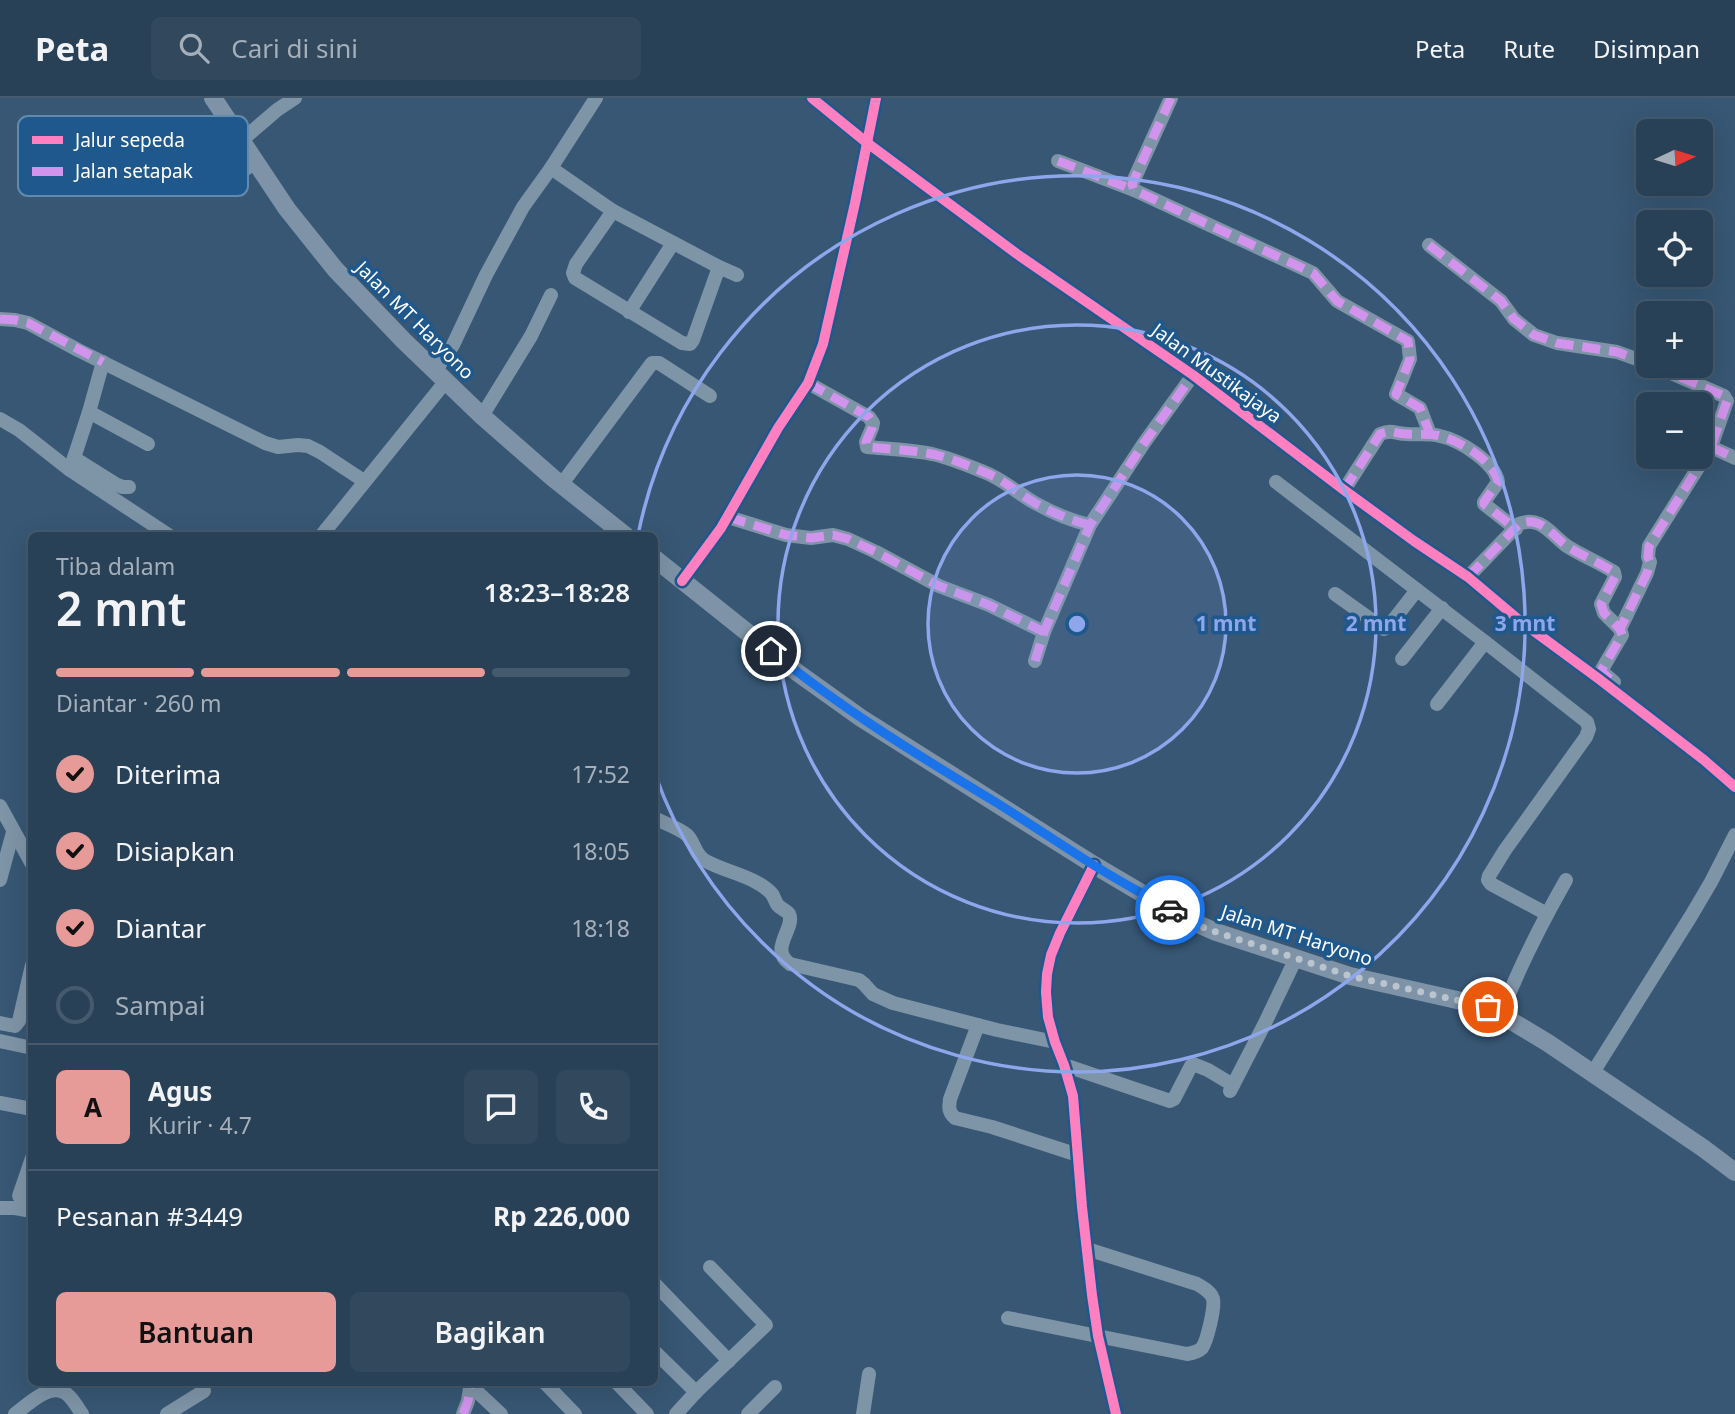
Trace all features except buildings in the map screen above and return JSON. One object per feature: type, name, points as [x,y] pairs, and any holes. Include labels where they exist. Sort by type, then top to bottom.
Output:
[{"type":"main road","name":"Jalan MT Haryono","points":[[213,98],[225,116]]},
{"type":"main road","name":"Jalan MT Haryono","points":[[248,152],[287,209],[335,269],[482,416],[561,485],[621,532]]},
{"type":"main road","name":"Jalan MT Haryono","points":[[658,562],[798,673],[861,718],[1094,865],[1182,917],[1216,932],[1350,976],[1488,1007],[1548,1043],[1735,1172]]},
{"type":"street","points":[[248,135],[295,98]]},
{"type":"street","points":[[324,532],[441,376],[486,275],[523,207],[596,98]]},
{"type":"street","name":"Jalan Mustikajaya","points":[[812,98],[866,142],[1017,254],[1194,375],[1344,490],[1468,577],[1519,620],[1599,679],[1735,787]]},
{"type":"street","points":[[682,581],[705,552],[778,428],[808,383],[823,344],[876,98]]},
{"type":"street","points":[[1133,190],[1132,184],[1171,98]]},
{"type":"street","points":[[248,167],[255,162]]},
{"type":"street","points":[[1058,162],[1133,190],[1313,273],[1337,301],[1408,341],[1410,359],[1396,394],[1420,408],[1430,434]]},
{"type":"street","points":[[551,168],[613,211],[737,275]]},
{"type":"street","points":[[613,211],[576,264],[573,273],[575,278],[682,343],[690,344],[693,340],[719,267]]},
{"type":"street","points":[[629,312],[673,243]]},
{"type":"street","points":[[1429,245],[1501,301],[1514,319],[1534,335],[1557,344],[1617,352],[1636,359]]},
{"type":"street","points":[[482,416],[531,336],[551,295]]},
{"type":"street","points":[[0,319],[28,323],[265,443],[278,447],[298,444],[307,446],[364,481]]},
{"type":"street","points":[[72,464],[103,362]]},
{"type":"street","points":[[561,485],[652,363],[659,363],[710,396]]},
{"type":"street","points":[[1035,661],[1044,632],[1090,525],[1144,443],[1194,375]]},
{"type":"street","points":[[1682,378],[1726,397],[1713,441]]},
{"type":"street","points":[[808,383],[869,417],[873,423],[866,442],[867,447],[945,457],[1011,485],[1035,503],[1090,525]]},
{"type":"street","points":[[89,412],[148,444]]},
{"type":"street","points":[[0,419],[72,464],[165,532]]},
{"type":"street","points":[[1344,490],[1381,434],[1390,430],[1405,434],[1442,436],[1479,456],[1494,471],[1498,482],[1484,504],[1516,529]]},
{"type":"street","points":[[1713,448],[1735,458]]},
{"type":"street","points":[[72,464],[123,488],[129,487]]},
{"type":"street","points":[[1697,469],[1649,546],[1649,566],[1620,629],[1621,636],[1601,671],[1735,780]]},
{"type":"street","points":[[1276,482],[1587,723],[1589,729],[1586,737],[1504,850],[1488,880],[1547,914]]},
{"type":"street","points":[[727,517],[786,535],[848,539],[939,586],[989,605],[1044,632]]},
{"type":"street","points":[[1468,577],[1523,522],[1539,524],[1550,530],[1565,545],[1614,572],[1615,577],[1601,604],[1604,613],[1620,629]]},
{"type":"street","points":[[1335,594],[1384,629],[1418,590]]},
{"type":"street","points":[[1402,659],[1441,608]]},
{"type":"street","points":[[1437,704],[1485,642]]},
{"type":"street","points":[[0,806],[7,825],[28,858]]},
{"type":"street","points":[[658,820],[686,834],[696,855],[758,883],[770,892],[777,905],[789,914],[782,954],[790,964],[859,980],[873,995],[893,1003],[1055,1042]]},
{"type":"street","points":[[0,880],[7,825]]},
{"type":"street","points":[[1592,1074],[1691,916],[1735,835]]},
{"type":"street","points":[[1094,865],[1059,933],[1051,955],[1046,992],[1048,1017],[1073,1096],[1098,1336],[1115,1414]]},
{"type":"street","points":[[1501,1014],[1512,986],[1566,880]]},
{"type":"street","points":[[1064,1065],[1170,1101],[1174,1099],[1193,1064],[1208,1070],[1231,1088],[1297,958]]},
{"type":"street","points":[[0,1023],[15,1026],[19,1021],[28,982]]},
{"type":"street","points":[[978,1025],[950,1099],[951,1115],[1078,1155]]},
{"type":"street","points":[[0,1041],[28,1047]]},
{"type":"street","points":[[0,1102],[28,1108]]},
{"type":"street","points":[[28,1169],[19,1196],[28,1199]]},
{"type":"street","points":[[0,1208],[28,1210]]},
{"type":"street","points":[[1008,1318],[1187,1354],[1200,1351],[1213,1303],[1209,1292],[1197,1284],[1087,1249]]},
{"type":"street","points":[[676,1414],[766,1325],[710,1267]]},
{"type":"street","points":[[658,1287],[729,1361]]},
{"type":"street","points":[[658,1356],[696,1392]]},
{"type":"street","points":[[863,1414],[869,1374]]},
{"type":"street","points":[[463,1414],[471,1386]]},
{"type":"street","points":[[473,1386],[501,1414]]},
{"type":"street","points":[[548,1386],[575,1414]]},
{"type":"street","points":[[620,1386],[647,1414]]},
{"type":"street","points":[[748,1414],[775,1387]]},
{"type":"street","points":[[15,1414],[46,1392],[56,1390],[70,1396],[82,1414]]},
{"type":"street","points":[[167,1414],[204,1391]]},
{"type":"marked path","points":[[1171,98],[1132,184],[1134,190],[1313,273],[1337,301],[1408,341],[1410,359],[1396,394],[1420,408],[1430,434]]},
{"type":"marked path","points":[[1058,161],[1134,190]]},
{"type":"marked path","points":[[1429,245],[1501,301],[1514,319],[1534,335],[1557,343],[1617,352],[1636,359]]},
{"type":"marked path","points":[[0,319],[28,323],[103,362]]},
{"type":"marked path","points":[[1035,661],[1044,632],[1090,525],[1193,375]]},
{"type":"marked path","points":[[1610,679],[1601,671],[1622,635],[1620,629],[1647,573],[1650,562],[1649,546],[1711,447],[1727,401],[1724,396],[1683,378]]},
{"type":"marked path","points":[[808,383],[869,417],[873,423],[866,442],[867,447],[924,453],[958,462],[997,478],[1048,510],[1090,525]]},
{"type":"marked path","points":[[1344,490],[1380,434],[1391,432],[1440,436],[1466,447],[1490,467],[1498,482],[1484,504],[1516,529]]},
{"type":"marked path","points":[[1713,448],[1735,458]]},
{"type":"marked path","points":[[728,517],[786,535],[811,538],[833,535],[848,539],[939,586],[989,605],[1044,632]]},
{"type":"marked path","points":[[1468,577],[1519,524],[1534,522],[1570,548],[1614,572],[1615,577],[1601,604],[1604,613],[1620,629]]},
{"type":"marked path","points":[[463,1414],[470,1386]]},
{"type":"cycle path","points":[[812,98],[866,142],[1017,254],[1193,375],[1344,490],[1468,577],[1519,620],[1704,760],[1735,787]]},
{"type":"cycle path","points":[[682,581],[721,528],[778,428],[808,383],[823,344],[876,98]]},
{"type":"cycle path","points":[[1094,865],[1051,955],[1046,992],[1048,1017],[1073,1096],[1092,1295],[1098,1336],[1116,1414]]},
{"type":"way so far","points":[[1170,910],[1216,932],[1350,976],[1488,1007]]},
{"type":"route","points":[[771,651],[861,718],[904,746],[1170,910]]}]
